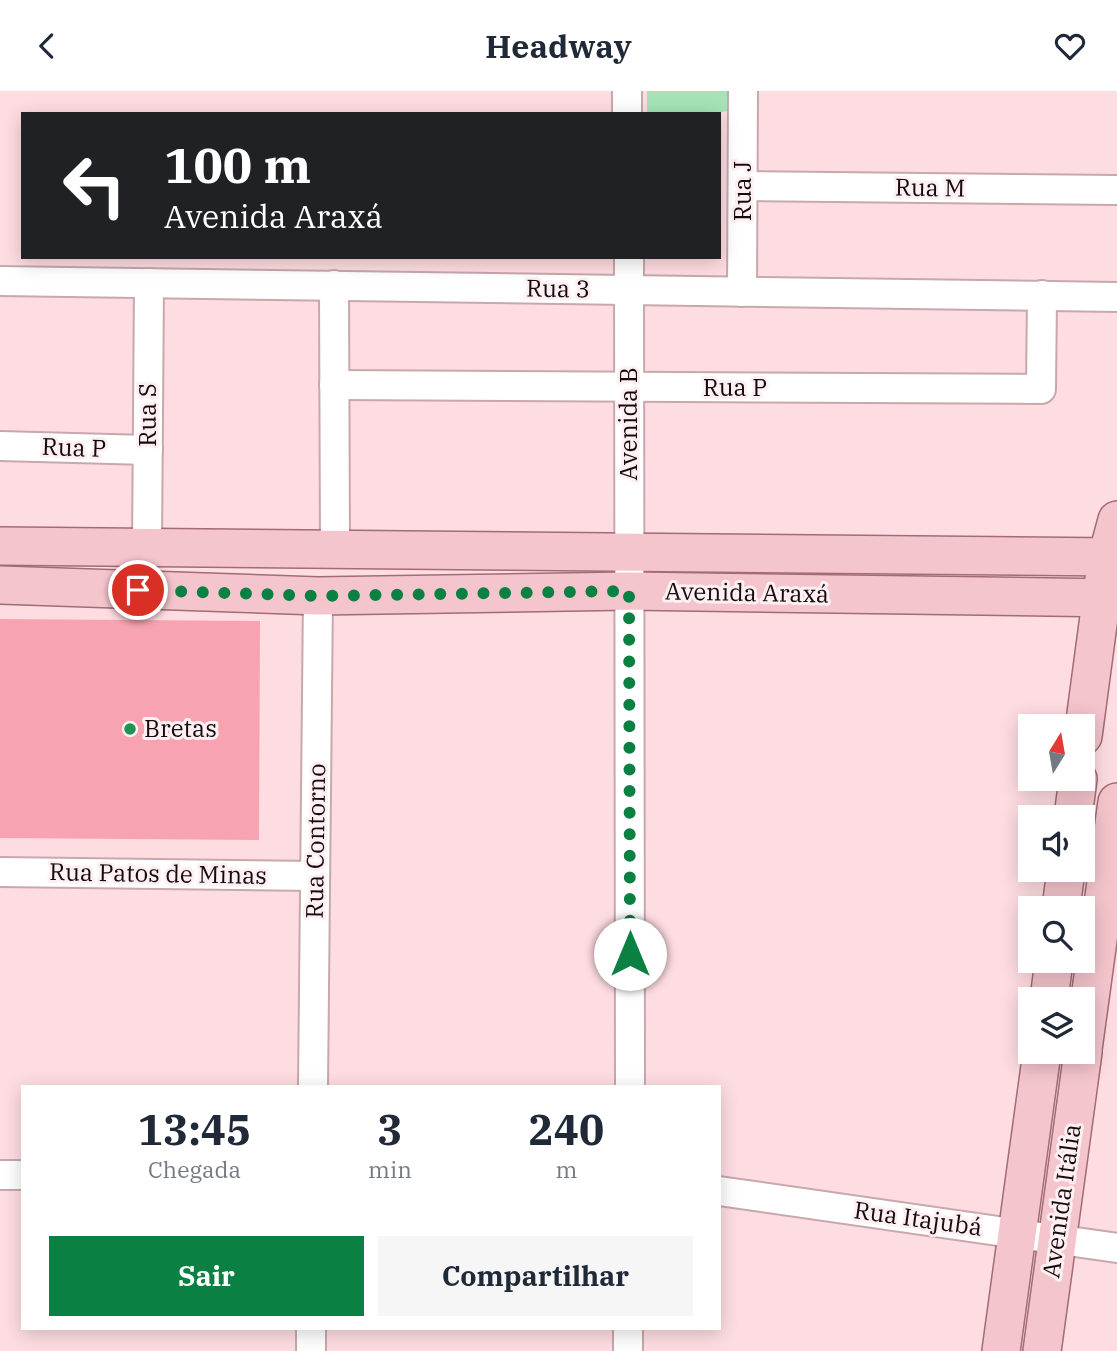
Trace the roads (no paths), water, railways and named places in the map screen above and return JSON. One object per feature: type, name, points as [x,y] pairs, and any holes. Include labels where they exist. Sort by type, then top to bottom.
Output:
[{"type":"main road","points":[[1087,714],[1109,598],[1117,520]]},
{"type":"main road","name":"Avenida Araxá","points":[[0,546],[1112,557]]},
{"type":"main road","name":"Avenida Araxá","points":[[0,585],[318,596],[629,591],[1109,598]]},
{"type":"main road","name":"Avenida Itália","points":[[1092,987],[1117,802]]},
{"type":"main road","name":"Avenida Itália","points":[[1001,1351],[1040,1064]]},
{"type":"main road","name":"Avenida Itália","points":[[1042,1351],[1081,1064]]},
{"type":"street","points":[[627,91],[627,112]]},
{"type":"street","name":"Rua J","points":[[742,292],[743,91]]},
{"type":"street","name":"Rua M","points":[[743,186],[1117,190]]},
{"type":"street","name":"Avenida B","points":[[629,259],[630,1085]]},
{"type":"street","name":"Rua 3","points":[[0,281],[1117,296]]},
{"type":"street","name":"Rua S","points":[[147,548],[149,283]]},
{"type":"street","points":[[334,285],[335,549]]},
{"type":"street","name":"Rua P","points":[[334,385],[1041,389],[1042,295]]},
{"type":"street","name":"Rua P","points":[[0,446],[148,450]]},
{"type":"street","name":"Rua Contorno","points":[[313,1085],[318,596]]},
{"type":"street","name":"Rua Patos de Minas","points":[[0,872],[315,876]]},
{"type":"street","points":[[0,1175],[21,1175]]},
{"type":"street","name":"Rua Itajubá","points":[[721,1191],[1117,1248]]},
{"type":"street","points":[[311,1330],[311,1351]]},
{"type":"street","points":[[628,1330],[628,1351]]},
{"type":"place","name":"Bretas","points":[[130,729]]}]
